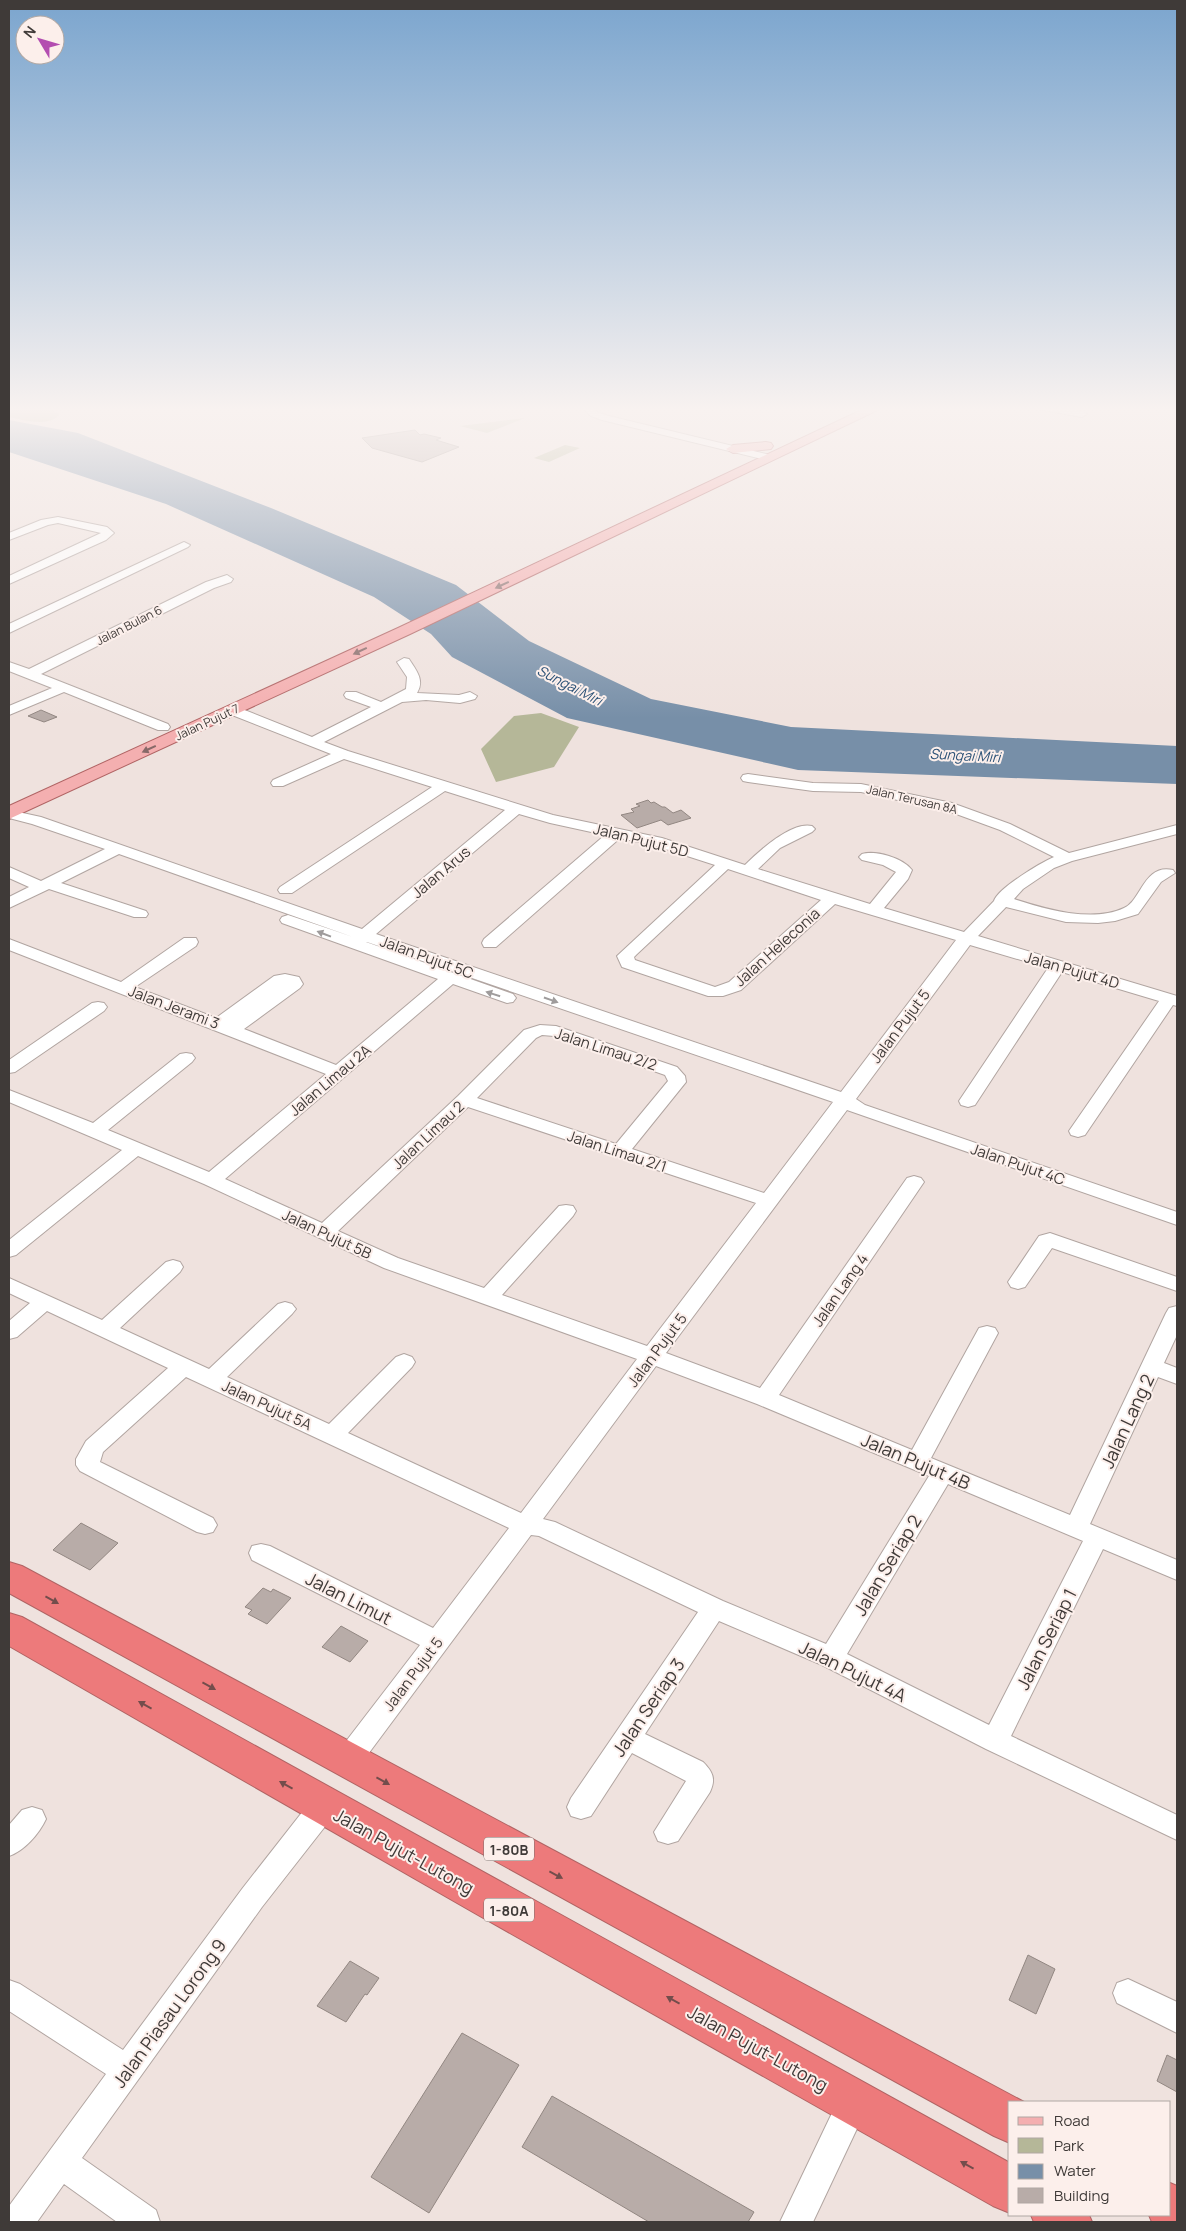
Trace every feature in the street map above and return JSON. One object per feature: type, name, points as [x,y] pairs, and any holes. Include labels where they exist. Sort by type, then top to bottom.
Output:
[{"type":"highway","name":"1-80B","points":[[9,1576],[348,1762],[1008,2119]]},
{"type":"highway","name":"Jalan Pujut-Lutong","points":[[9,1628],[1008,2188]]},
{"type":"highway","points":[[1057,2216],[1068,2222]]},
{"type":"main road","points":[[399,626],[621,510]]},
{"type":"main road","points":[[399,626],[546,564],[653,510]]},
{"type":"main road","name":"Jalan Pujut 7","points":[[9,813],[232,710],[399,626]]},
{"type":"main road","name":"Jalan Pujut 7","points":[[9,800],[163,727],[399,626]]},
{"type":"main road","points":[[36,820],[37,808],[46,797]]},
{"type":"street","points":[[9,537],[45,522],[58,520],[103,529],[108,533],[102,538],[9,580]]},
{"type":"street","points":[[9,629],[184,545]]},
{"type":"street","name":"Jalan Bulan 6","points":[[32,674],[210,585],[227,579]]},
{"type":"street","points":[[313,742],[405,695],[415,687],[415,680],[404,662]]},
{"type":"street","points":[[9,666],[163,727]]},
{"type":"street","points":[[9,711],[65,687]]},
{"type":"street","points":[[405,695],[437,689]]},
{"type":"street","points":[[405,695],[458,699],[470,696]]},
{"type":"street","points":[[351,696],[382,707]]},
{"type":"street","name":"Jalan Pujut 5D","points":[[232,710],[343,754],[516,809],[550,819],[657,841],[966,939]]},
{"type":"street","points":[[278,783],[343,754]]},
{"type":"street","name":"Jalan Terusan 8A","points":[[748,778],[813,787],[861,788],[952,808],[1005,827],[1067,858]]},
{"type":"street","points":[[286,890],[443,786]]},
{"type":"street","name":"Jalan Arus","points":[[360,940],[516,809]]},
{"type":"street","name":"Jalan Pujut 5C","points":[[9,813],[36,820],[76,839],[111,852],[219,888],[360,940],[847,1106]]},
{"type":"street","name":"Jalan Pujut 5C","points":[[9,822],[76,839]]},
{"type":"street","points":[[747,871],[775,845],[807,829]]},
{"type":"street","points":[[966,939],[1001,900],[1037,872],[1067,858],[1177,829]]},
{"type":"street","points":[[490,942],[616,833]]},
{"type":"street","points":[[9,903],[111,852]]},
{"type":"street","points":[[867,856],[888,861],[904,870],[902,876],[874,910]]},
{"type":"street","name":"Jalan Heleconia","points":[[725,864],[625,956],[628,963],[702,989],[723,991],[735,986],[832,898]]},
{"type":"street","points":[[9,872],[140,914]]},
{"type":"street","points":[[1001,900],[1037,912],[1074,919],[1107,918],[1132,911],[1155,879],[1167,874]]},
{"type":"street","name":"Jalan Pujut 4D","points":[[966,939],[1173,1000]]},
{"type":"street","name":"Jalan Pujut 5","points":[[348,1762],[769,1202],[847,1106],[966,939]]},
{"type":"street","name":"Jalan Pujut 5C","points":[[360,940],[449,979],[847,1106]]},
{"type":"street","points":[[123,988],[190,942]]},
{"type":"street","name":"Jalan Jerami 3","points":[[9,944],[338,1072]]},
{"type":"street","points":[[968,1101],[1058,966]]},
{"type":"street","name":"Jalan Limau 2A","points":[[211,1180],[449,979]]},
{"type":"street","points":[[1078,1131],[1173,1000]]},
{"type":"street","points":[[9,1068],[98,1007]]},
{"type":"street","name":"Jalan Limau 2/2","points":[[530,1034],[540,1030],[556,1031],[671,1071],[676,1076],[677,1082],[620,1152]]},
{"type":"street","name":"Jalan Limau 2","points":[[324,1233],[465,1100],[530,1034]]},
{"type":"street","points":[[95,1131],[186,1058]]},
{"type":"street","name":"Jalan Limau 2/1","points":[[465,1100],[769,1202]]},
{"type":"street","name":"Jalan Pujut 5B","points":[[13,1102],[95,1131],[136,1148],[211,1180],[391,1263],[652,1356]]},
{"type":"street","name":"Jalan Pujut 4C","points":[[847,1106],[1177,1218]]},
{"type":"street","points":[[9,1250],[136,1148]]},
{"type":"street","name":"Jalan Lang 4","points":[[765,1398],[914,1182]]},
{"type":"street","points":[[487,1298],[566,1210]]},
{"type":"street","points":[[1018,1282],[1046,1241],[1050,1240],[1177,1284]]},
{"type":"street","points":[[105,1328],[173,1267]]},
{"type":"street","name":"Jalan Pujut 5A","points":[[9,1285],[525,1525]]},
{"type":"street","points":[[9,1332],[45,1302]]},
{"type":"street","points":[[212,1379],[285,1309]]},
{"type":"street","name":"Jalan Lang 2","points":[[1087,1533],[1153,1367],[1177,1313]]},
{"type":"street","points":[[917,1462],[987,1333]]},
{"type":"street","name":"Jalan Pujut 4B","points":[[652,1356],[765,1398],[1177,1570]]},
{"type":"street","points":[[332,1436],[404,1362]]},
{"type":"street","points":[[184,1366],[94,1447],[88,1459],[88,1465],[205,1525]]},
{"type":"street","points":[[1153,1367],[1177,1376]]},
{"type":"street","name":"Jalan Seriap 2","points":[[831,1658],[943,1472]]},
{"type":"street","name":"Jalan Pujut 4A","points":[[525,1525],[547,1529],[714,1608],[831,1658],[1177,1828]]},
{"type":"street","name":"Jalan Seriap 1","points":[[995,1740],[1087,1533]]},
{"type":"street","name":"Jalan Limut","points":[[261,1553],[437,1642]]},
{"type":"street","name":"Jalan Seriap 3","points":[[581,1807],[714,1608]]},
{"type":"street","points":[[627,1738],[693,1770],[700,1778],[700,1784],[668,1832]]},
{"type":"street","name":"Jalan Piasau Lorong 9","points":[[17,2222],[252,1898],[324,1806]]},
{"type":"street","points":[[9,1844],[32,1819]]},
{"type":"street","points":[[1128,1993],[1177,2018]]},
{"type":"street","points":[[9,1994],[127,2070]]},
{"type":"street","points":[[796,2222],[854,2101]]},
{"type":"street","points":[[60,2162],[144,2222]]},
{"type":"green space","points":[[541,713],[579,727],[554,767],[496,782],[481,749],[514,716]]},
{"type":"water","name":"Sungai Miri","points":[[180,510],[276,510],[456,585],[529,641],[651,699],[791,727],[1177,746],[1177,784],[798,770],[567,718],[452,657],[431,634],[374,597]]},
{"type":"building","points":[[41,710],[57,717],[44,722],[28,716]]},
{"type":"building","points":[[648,800],[651,803],[654,802],[665,807],[673,813],[681,810],[691,818],[668,825],[661,820],[637,828],[621,815],[634,812],[631,809],[640,806],[636,804]]},
{"type":"building","points":[[81,1523],[118,1543],[90,1570],[53,1550]]},
{"type":"building","points":[[263,1588],[271,1592],[273,1589],[291,1598],[267,1624],[248,1614],[252,1610],[245,1607]]},
{"type":"building","points":[[341,1626],[368,1641],[350,1662],[322,1647]]},
{"type":"building","points":[[1028,1955],[1055,1969],[1036,2014],[1009,2000]]},
{"type":"building","points":[[350,1961],[379,1978],[367,1995],[365,1994],[346,2022],[317,2006]]},
{"type":"building","points":[[462,2033],[519,2065],[429,2213],[371,2177]]},
{"type":"building","points":[[1167,2055],[1177,2060],[1177,2092],[1157,2081]]},
{"type":"building","points":[[552,2096],[754,2212],[748,2222],[649,2222],[522,2147]]}]
